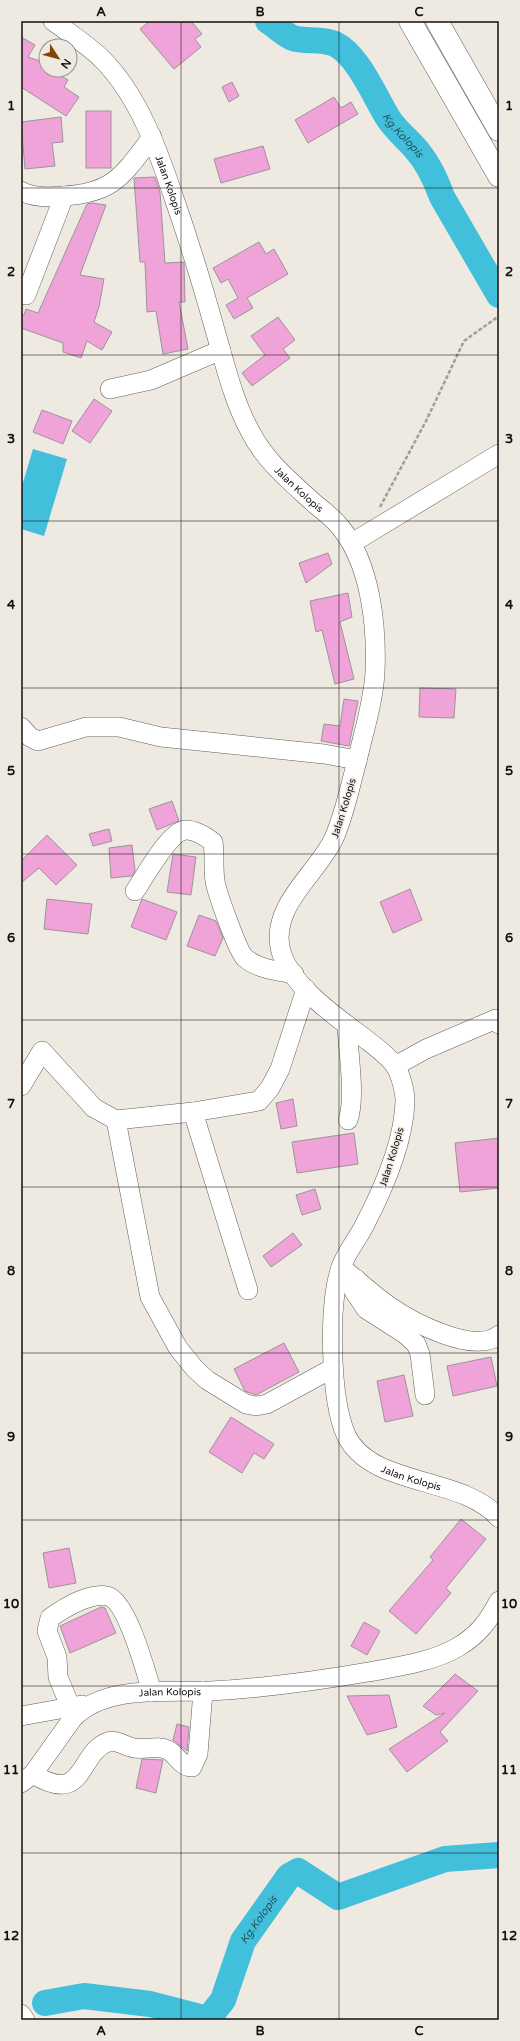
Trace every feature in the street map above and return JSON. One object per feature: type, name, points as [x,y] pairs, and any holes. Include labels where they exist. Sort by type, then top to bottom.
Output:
[{"type":"highway","points":[[410,21],[499,176]]},
{"type":"highway","points":[[437,21],[499,130]]},
{"type":"street","name":"Jalan Kolopis","points":[[53,21],[102,60],[129,94],[152,137],[183,225],[234,395],[248,429],[265,457],[284,476],[340,525],[352,543],[364,576],[373,611],[375,638],[372,704],[345,807],[333,841],[287,907],[278,931],[282,958],[294,974],[306,989],[347,1025],[374,1046],[395,1066],[406,1097],[401,1130],[391,1166],[349,1273],[333,1308],[333,1368],[346,1434],[358,1452],[372,1463],[420,1481],[466,1494],[492,1510],[499,1518]]},
{"type":"street","points":[[21,191],[48,198],[87,195],[101,190],[113,182],[132,163],[152,137]]},
{"type":"street","points":[[26,295],[64,196]]},
{"type":"street","points":[[110,389],[151,380],[221,350]]},
{"type":"street","points":[[352,543],[499,454]]},
{"type":"street","points":[[21,727],[30,737],[38,741],[86,728],[119,727],[161,737],[324,754],[357,760]]},
{"type":"street","points":[[135,891],[169,842],[177,833],[185,830],[197,832],[213,842],[215,853],[215,881],[223,907],[243,957],[263,967],[294,974]]},
{"type":"street","points":[[21,1086],[42,1050],[94,1108],[116,1120],[193,1112],[259,1101],[270,1088],[280,1069],[306,989]]},
{"type":"street","points":[[395,1066],[426,1049],[496,1019],[499,1024]]},
{"type":"street","points":[[347,1025],[352,1096],[352,1110],[348,1120]]},
{"type":"street","points":[[193,1112],[248,1290]]},
{"type":"street","points":[[116,1120],[150,1297],[178,1348],[195,1369],[207,1380],[246,1404],[256,1406],[267,1404],[333,1368]]},
{"type":"street","points":[[349,1273],[389,1306],[441,1333],[470,1342],[483,1342],[499,1335]]},
{"type":"street","points":[[349,1273],[354,1291],[366,1309],[405,1334],[419,1349],[425,1394]]},
{"type":"street","points":[[70,1706],[58,1677],[57,1657],[47,1631],[50,1618],[61,1610],[67,1606],[95,1597],[108,1596],[118,1603],[137,1645],[152,1692]]},
{"type":"street","name":"Jalan Kolopis","points":[[27,1779],[72,1718],[92,1704],[105,1698],[152,1692],[256,1688],[327,1679],[402,1666],[424,1660],[456,1648],[474,1636],[489,1620],[499,1601]]},
{"type":"street","points":[[27,1779],[51,1783],[69,1782],[76,1778],[101,1746],[111,1741],[135,1748],[165,1749],[174,1754],[183,1764],[192,1767],[198,1754],[203,1691]]},
{"type":"street","points":[[21,1716],[70,1706],[92,1704]]},
{"type":"street","points":[[21,2014],[25,2020]]},
{"type":"path","points":[[378,510],[426,421],[464,341],[499,316]]},
{"type":"water","points":[[33,449],[67,459],[44,536],[21,529],[21,489]]},
{"type":"building","points":[[150,21],[191,21],[202,34],[195,39],[201,47],[174,69],[140,29]]},
{"type":"building","points":[[21,37],[35,45],[28,57],[38,60],[38,78],[65,78],[68,80],[64,87],[79,97],[66,116],[21,87]]},
{"type":"building","points":[[232,82],[239,96],[229,102],[222,87]]},
{"type":"building","points":[[334,97],[341,108],[351,102],[358,114],[308,143],[295,120]]},
{"type":"building","points":[[86,111],[111,111],[111,168],[86,168]]},
{"type":"building","points":[[61,117],[63,142],[52,143],[55,166],[25,169],[21,122]]},
{"type":"building","points":[[263,146],[270,169],[221,183],[214,159]]},
{"type":"building","points":[[155,177],[160,192],[165,263],[184,262],[185,302],[179,302],[188,349],[163,354],[156,311],[147,312],[145,262],[140,262],[134,178]]},
{"type":"building","points":[[92,203],[106,205],[80,275],[104,279],[99,307],[94,322],[112,332],[102,350],[87,341],[81,358],[63,352],[63,343],[21,328],[21,313],[24,315],[26,309],[38,313],[87,204]]},
{"type":"building","points":[[259,242],[266,254],[274,249],[288,274],[247,298],[253,308],[234,319],[226,305],[238,298],[228,279],[221,283],[213,268]]},
{"type":"building","points":[[278,317],[295,340],[283,349],[290,358],[252,386],[242,373],[265,355],[251,336]]},
{"type":"building","points":[[94,399],[112,411],[90,443],[72,431]]},
{"type":"building","points":[[42,410],[72,421],[63,444],[33,432]]},
{"type":"building","points":[[328,553],[332,564],[306,583],[299,563]]},
{"type":"building","points":[[348,593],[352,617],[340,622],[354,679],[335,684],[322,630],[316,632],[310,601]]},
{"type":"building","points":[[420,688],[456,689],[454,718],[419,717]]},
{"type":"building","points":[[344,699],[358,701],[349,746],[321,741],[324,724],[340,726]]},
{"type":"building","points":[[172,801],[179,821],[157,830],[149,809]]},
{"type":"building","points":[[109,829],[112,841],[93,846],[89,834]]},
{"type":"building","points":[[47,835],[77,865],[56,885],[39,868],[21,883],[21,861]]},
{"type":"building","points":[[132,845],[135,871],[132,876],[111,878],[109,848]]},
{"type":"building","points":[[173,854],[196,857],[191,895],[167,892]]},
{"type":"building","points":[[410,889],[422,920],[393,933],[380,902]]},
{"type":"building","points":[[47,899],[92,904],[88,934],[44,929]]},
{"type":"building","points":[[142,899],[177,912],[166,940],[131,927]]},
{"type":"building","points":[[199,915],[216,921],[223,938],[215,956],[187,946]]},
{"type":"building","points":[[293,1099],[297,1126],[281,1129],[276,1103]]},
{"type":"building","points":[[354,1133],[358,1164],[297,1173],[292,1142]]},
{"type":"building","points":[[499,1138],[499,1188],[460,1192],[455,1143]]},
{"type":"building","points":[[315,1189],[321,1209],[302,1215],[296,1195]]},
{"type":"building","points":[[293,1233],[302,1245],[271,1267],[263,1256]]},
{"type":"building","points":[[284,1343],[299,1372],[256,1395],[245,1391],[234,1369]]},
{"type":"building","points":[[491,1357],[497,1386],[453,1396],[447,1366]]},
{"type":"building","points":[[404,1375],[413,1416],[385,1422],[377,1381]]},
{"type":"building","points":[[231,1417],[274,1444],[264,1459],[254,1453],[242,1473],[209,1452]]},
{"type":"building","points":[[461,1519],[486,1539],[446,1588],[451,1593],[416,1634],[389,1611],[433,1560],[430,1557]]},
{"type":"building","points":[[69,1548],[76,1583],[49,1588],[43,1553]]},
{"type":"building","points":[[101,1607],[105,1608],[116,1633],[70,1653],[60,1626]]},
{"type":"building","points":[[364,1622],[380,1631],[367,1655],[351,1646]]},
{"type":"building","points":[[455,1674],[478,1691],[440,1732],[448,1741],[407,1772],[389,1749],[445,1713],[436,1715],[423,1706]]},
{"type":"building","points":[[389,1695],[397,1727],[367,1735],[347,1696]]},
{"type":"building","points":[[177,1724],[189,1727],[187,1751],[173,1740]]},
{"type":"building","points":[[142,1759],[163,1760],[156,1793],[136,1788]]},
{"type":"waterway","name":"Kg.Kolopis","points":[[268,21],[293,38],[330,42],[343,49],[351,57],[365,77],[391,122],[419,152],[427,164],[442,197],[499,295]]},
{"type":"waterway","name":"Kg.Kolopis","points":[[45,2003],[84,1996],[150,2004],[208,2019],[223,2000],[243,1941],[289,1876],[298,1871],[338,1897],[445,1859],[499,1855]]}]
